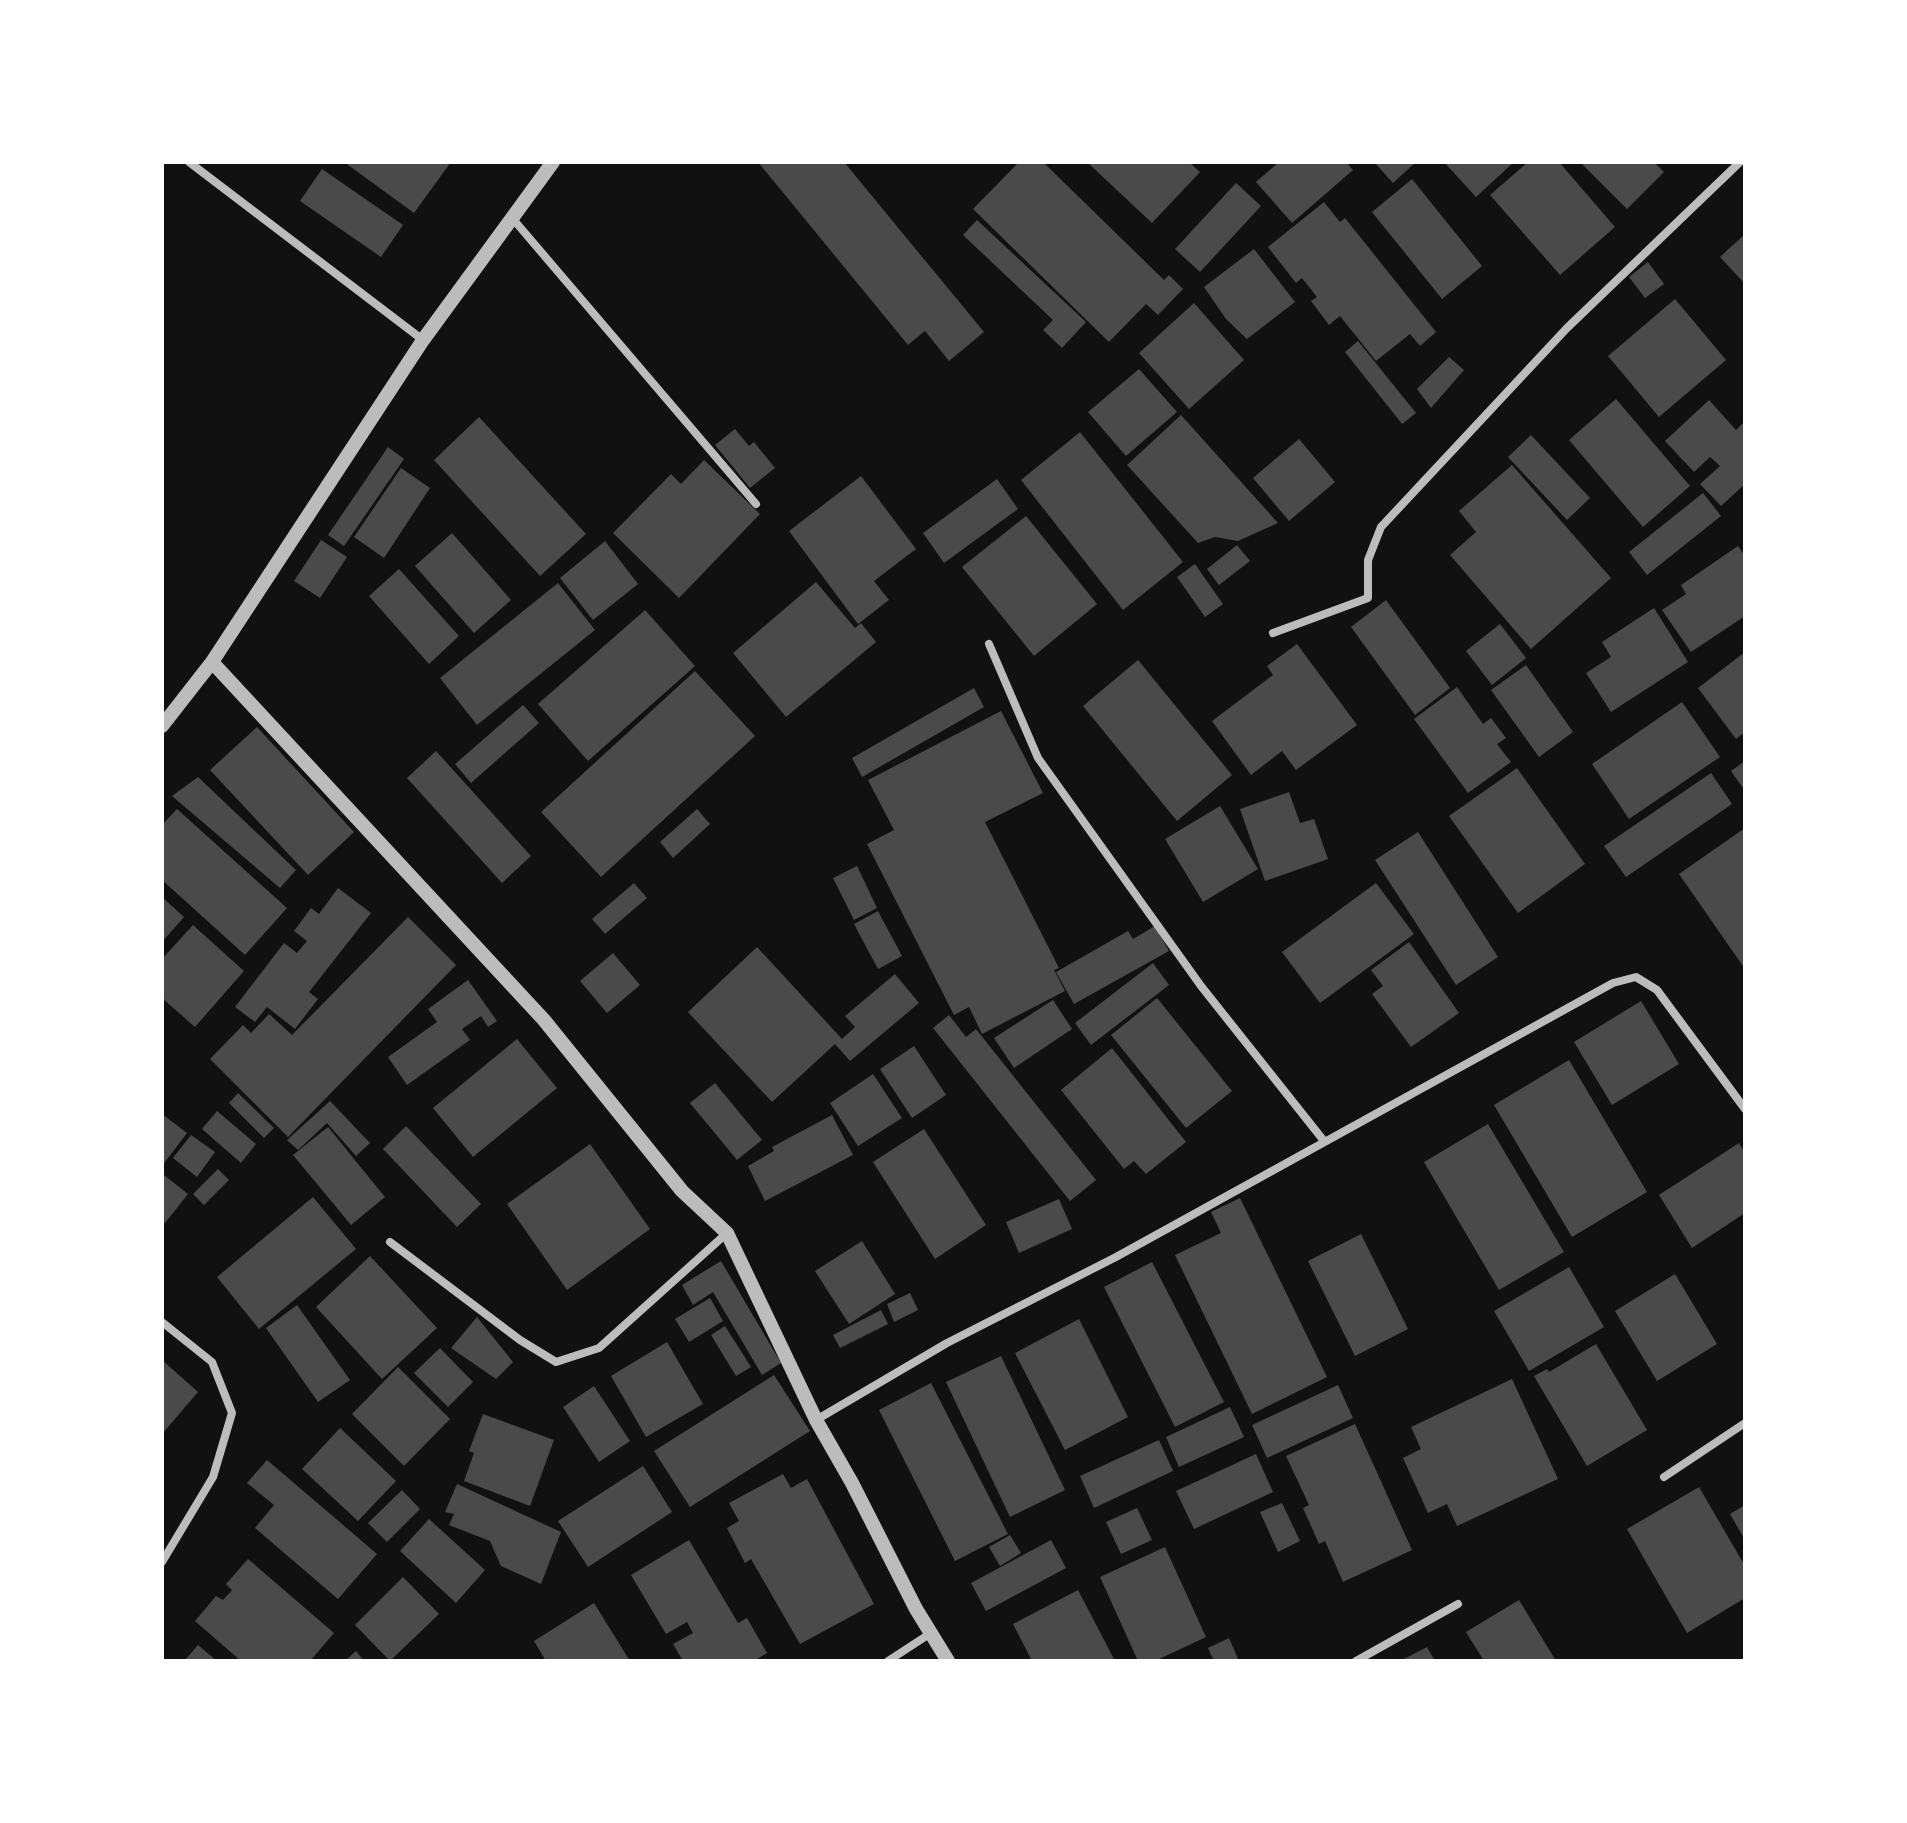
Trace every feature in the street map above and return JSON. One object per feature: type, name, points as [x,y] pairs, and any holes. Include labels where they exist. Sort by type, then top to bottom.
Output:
[{"type":"street","points":[[189,162],[423,340]]},
{"type":"street","points":[[162,726],[212,662],[423,340],[553,162]]},
{"type":"street","points":[[1273,633],[1368,598],[1368,560],[1381,527],[1567,328],[1740,162]]},
{"type":"street","points":[[513,219],[756,504]]},
{"type":"street","points":[[989,644],[1038,758],[1201,986],[1324,1141]]},
{"type":"street","points":[[212,662],[544,1020],[682,1191],[727,1233],[816,1420],[916,1609],[948,1661]]},
{"type":"street","points":[[816,1420],[947,1343],[1116,1257],[1613,983],[1636,977],[1657,990],[1745,1109]]},
{"type":"street","points":[[1735,1098],[1745,1091]]},
{"type":"street","points":[[390,1242],[520,1340],[556,1362],[599,1348],[727,1233]]},
{"type":"street","points":[[162,1322],[212,1362],[232,1413],[213,1477],[162,1562]]},
{"type":"street","points":[[1664,1477],[1745,1423]]},
{"type":"street","points":[[1356,1661],[1458,1604]]},
{"type":"street","points":[[888,1661],[931,1633]]},
{"type":"building","points":[[344,162],[451,162],[414,213]]},
{"type":"building","points":[[758,162],[844,162],[984,332],[949,361],[925,331],[908,345]]},
{"type":"building","points":[[1019,162],[1043,162],[1164,280],[1169,275],[1183,289],[1158,315],[1146,304],[1109,342],[973,209]]},
{"type":"building","points":[[1087,162],[1189,162],[1200,172],[1152,223]]},
{"type":"building","points":[[1279,162],[1346,162],[1353,170],[1292,223],[1256,182]]},
{"type":"building","points":[[1374,162],[1416,162],[1393,183]]},
{"type":"building","points":[[1444,162],[1514,162],[1476,197]]},
{"type":"building","points":[[1528,162],[1559,162],[1615,227],[1560,275],[1490,195]]},
{"type":"building","points":[[1580,162],[1654,162],[1664,172],[1627,209]]},
{"type":"building","points":[[322,169],[403,225],[381,257],[300,201]]},
{"type":"building","points":[[1412,179],[1482,266],[1442,299],[1372,212]]},
{"type":"building","points":[[1236,183],[1261,206],[1200,272],[1175,249]]},
{"type":"building","points":[[1324,202],[1340,222],[1345,218],[1436,332],[1420,346],[1410,334],[1376,361],[1340,316],[1329,325],[1311,301],[1317,297],[1302,278],[1296,283],[1268,247]]},
{"type":"building","points":[[977,220],[1086,322],[1062,348],[1043,330],[1053,320],[963,235]]},
{"type":"building","points":[[1745,234],[1745,284],[1720,257]]},
{"type":"building","points":[[1254,249],[1295,302],[1247,339],[1226,319],[1204,287]]},
{"type":"building","points":[[1648,262],[1664,284],[1645,298],[1629,277]]},
{"type":"building","points":[[1675,299],[1726,360],[1659,417],[1608,356]]},
{"type":"building","points":[[1194,303],[1244,360],[1189,409],[1139,353]]},
{"type":"building","points":[[1358,341],[1416,413],[1402,424],[1345,352]]},
{"type":"building","points":[[1449,357],[1464,370],[1431,408],[1417,389]]},
{"type":"building","points":[[1139,369],[1177,412],[1126,456],[1088,412]]},
{"type":"building","points":[[1616,399],[1690,486],[1643,527],[1569,440]]},
{"type":"building","points":[[1709,400],[1736,430],[1745,421],[1745,484],[1721,506],[1700,484],[1720,466],[1710,457],[1694,472],[1665,441]]},
{"type":"building","points":[[1181,415],[1278,523],[1238,541],[1215,537],[1198,543],[1127,465]]},
{"type":"building","points":[[479,417],[586,534],[540,576],[434,460]]},
{"type":"building","points":[[735,429],[749,446],[754,442],[775,468],[750,488],[715,445]]},
{"type":"building","points":[[1080,432],[1183,562],[1123,610],[1021,480]]},
{"type":"building","points":[[1531,435],[1590,498],[1567,520],[1508,457]]},
{"type":"building","points":[[1299,439],[1335,482],[1289,521],[1253,478]]},
{"type":"building","points":[[388,447],[404,459],[344,546],[328,535]]},
{"type":"building","points":[[704,460],[760,514],[679,598],[613,533],[671,474],[681,484]]},
{"type":"building","points":[[1512,465],[1611,578],[1531,649],[1450,555],[1476,532],[1459,511]]},
{"type":"building","points":[[401,468],[430,488],[384,558],[354,537]]},
{"type":"building","points":[[861,476],[916,549],[874,581],[889,600],[858,624],[789,531]]},
{"type":"building","points":[[997,479],[1018,509],[944,563],[923,533]]},
{"type":"building","points":[[1703,493],[1721,516],[1647,575],[1629,552]]},
{"type":"building","points":[[1026,516],[1097,604],[1034,656],[962,567]]},
{"type":"building","points":[[452,533],[511,600],[474,633],[415,566]]},
{"type":"building","points":[[321,540],[347,557],[320,598],[294,581]]},
{"type":"building","points":[[605,541],[638,584],[593,620],[560,578]]},
{"type":"building","points":[[1237,545],[1250,561],[1219,585],[1207,569]]},
{"type":"building","points":[[1738,546],[1745,556],[1745,616],[1691,652],[1662,610],[1686,594],[1681,585]]},
{"type":"building","points":[[1195,564],[1223,604],[1205,617],[1177,577]]},
{"type":"building","points":[[399,569],[459,636],[429,664],[369,596]]},
{"type":"building","points":[[816,582],[855,628],[861,623],[876,642],[786,717],[733,653]]},
{"type":"building","points":[[558,583],[595,630],[477,725],[440,678]]},
{"type":"building","points":[[1386,600],[1450,688],[1415,715],[1351,627]]},
{"type":"building","points":[[1654,608],[1688,662],[1611,712],[1586,673],[1611,657],[1602,642]]},
{"type":"building","points":[[645,610],[695,666],[588,761],[538,704]]},
{"type":"building","points":[[1500,624],[1526,658],[1492,685],[1466,651]]},
{"type":"building","points":[[1297,644],[1357,725],[1296,770],[1282,751],[1251,775],[1212,721],[1273,675],[1267,666]]},
{"type":"building","points":[[1745,652],[1745,732],[1736,739],[1698,688]]},
{"type":"building","points":[[1138,660],[1232,775],[1177,821],[1083,706]]},
{"type":"building","points":[[1526,665],[1573,732],[1539,757],[1491,690]]},
{"type":"building","points":[[695,671],[755,736],[601,877],[541,812]]},
{"type":"building","points":[[1457,687],[1483,724],[1491,718],[1506,738],[1497,744],[1511,762],[1468,793],[1414,719]]},
{"type":"building","points":[[974,688],[984,707],[862,777],[852,758]]},
{"type":"building","points":[[1682,702],[1720,757],[1629,819],[1592,764]]},
{"type":"building","points":[[523,705],[539,723],[471,783],[455,764]]},
{"type":"building","points":[[1001,711],[1043,793],[985,822],[1059,968],[1054,970],[1065,991],[982,1034],[969,1007],[954,1015],[867,844],[894,830],[868,780]]},
{"type":"building","points":[[257,727],[354,832],[308,875],[210,770]]},
{"type":"building","points":[[436,751],[531,856],[502,883],[407,778]]},
{"type":"building","points":[[1745,761],[1745,791],[1731,771]]},
{"type":"building","points":[[1517,768],[1585,864],[1518,913],[1449,816]]},
{"type":"building","points":[[1711,773],[1732,804],[1626,877],[1604,846]]},
{"type":"building","points":[[198,777],[296,870],[280,888],[172,796]]},
{"type":"building","points":[[1289,792],[1300,823],[1314,819],[1328,859],[1265,881],[1240,809]]},
{"type":"building","points":[[1220,806],[1258,869],[1203,902],[1165,839]]},
{"type":"building","points":[[177,809],[287,908],[245,955],[162,880],[162,825]]},
{"type":"building","points":[[697,809],[710,824],[673,858],[660,842]]},
{"type":"building","points":[[1745,828],[1745,969],[1679,874]]},
{"type":"building","points":[[1418,832],[1498,957],[1456,985],[1375,860]]},
{"type":"building","points":[[857,866],[877,908],[854,920],[833,878]]},
{"type":"building","points":[[634,883],[647,898],[605,934],[592,919]]},
{"type":"building","points":[[1376,883],[1414,934],[1320,1003],[1282,952]]},
{"type":"building","points":[[338,888],[371,913],[309,992],[318,999],[295,1029],[267,1007],[255,1022],[235,1007],[284,943],[297,953],[307,941],[294,931],[311,908],[319,914]]},
{"type":"building","points":[[162,897],[184,917],[162,942]]},
{"type":"building","points":[[878,911],[902,956],[878,969],[854,924]]},
{"type":"building","points":[[408,917],[456,965],[288,1137],[210,1059],[243,1025],[251,1033],[269,1014],[292,1035]]},
{"type":"building","points":[[193,925],[244,971],[195,1027],[162,998],[162,959]]},
{"type":"building","points":[[1155,926],[1169,951],[1074,1004],[1056,972],[1128,931],[1133,939]]},
{"type":"building","points":[[1409,942],[1459,1013],[1411,1047],[1372,994],[1383,986],[1371,970]]},
{"type":"building","points":[[757,947],[842,1039],[855,1027],[845,1016],[895,974],[919,1003],[850,1061],[835,1044],[772,1102],[688,1012]]},
{"type":"building","points":[[613,953],[640,985],[607,1013],[580,981]]},
{"type":"building","points":[[1153,963],[1169,985],[1091,1045],[1075,1023]]},
{"type":"building","points":[[468,980],[497,1021],[488,1027],[481,1016],[462,1029],[470,1040],[407,1085],[388,1057],[437,1022],[428,1009]]},
{"type":"building","points":[[1157,998],[1232,1091],[1186,1128],[1111,1035]]},
{"type":"building","points":[[1053,1000],[1072,1029],[1014,1068],[994,1038]]},
{"type":"building","points":[[1641,1001],[1679,1064],[1612,1105],[1574,1042]]},
{"type":"building","points":[[949,1015],[966,1037],[976,1029],[1096,1180],[1070,1201],[933,1028]]},
{"type":"building","points":[[517,1039],[557,1088],[473,1157],[433,1108]]},
{"type":"building","points":[[914,1046],[946,1095],[912,1118],[880,1069]]},
{"type":"building","points":[[1112,1048],[1186,1142],[1146,1174],[1134,1161],[1124,1169],[1061,1090]]},
{"type":"building","points":[[1569,1060],[1647,1192],[1572,1237],[1494,1105]]},
{"type":"building","points":[[873,1074],[902,1118],[858,1146],[830,1103]]},
{"type":"building","points":[[715,1083],[762,1140],[737,1160],[690,1103]]},
{"type":"building","points":[[238,1093],[274,1128],[264,1138],[229,1103]]},
{"type":"building","points":[[330,1101],[370,1143],[356,1156],[327,1123],[298,1150],[287,1140]]},
{"type":"building","points":[[217,1111],[256,1144],[241,1163],[202,1129]]},
{"type":"building","points":[[162,1114],[187,1133],[162,1166]]},
{"type":"building","points":[[832,1115],[853,1155],[765,1201],[748,1166],[774,1151],[772,1147]]},
{"type":"building","points":[[1488,1124],[1564,1252],[1499,1290],[1424,1162]]},
{"type":"building","points":[[406,1126],[481,1204],[457,1227],[383,1149]]},
{"type":"building","points":[[328,1127],[385,1197],[351,1225],[293,1155]]},
{"type":"building","points":[[924,1129],[986,1225],[935,1259],[873,1162]]},
{"type":"building","points":[[191,1135],[215,1152],[197,1177],[173,1158]]},
{"type":"building","points":[[1739,1143],[1745,1153],[1745,1213],[1692,1248],[1659,1195]]},
{"type":"building","points":[[590,1144],[650,1229],[567,1290],[507,1204]]},
{"type":"building","points":[[218,1169],[229,1180],[204,1205],[193,1194]]},
{"type":"building","points":[[164,1175],[188,1194],[165,1223],[162,1220]]},
{"type":"building","points":[[313,1197],[356,1249],[259,1329],[217,1277]]},
{"type":"building","points":[[1240,1198],[1327,1377],[1252,1414],[1175,1255],[1221,1233],[1211,1212]]},
{"type":"building","points":[[1059,1199],[1072,1229],[1019,1253],[1006,1222]]},
{"type":"building","points":[[1361,1234],[1408,1329],[1355,1356],[1308,1261]]},
{"type":"building","points":[[862,1241],[895,1294],[849,1324],[815,1271]]},
{"type":"building","points":[[370,1256],[437,1328],[382,1379],[316,1307]]},
{"type":"building","points":[[721,1261],[781,1363],[762,1375],[713,1292],[693,1305],[682,1285]]},
{"type":"building","points":[[1152,1262],[1224,1402],[1175,1427],[1104,1287]]},
{"type":"building","points":[[1569,1267],[1604,1327],[1529,1371],[1494,1311]]},
{"type":"building","points":[[1675,1274],[1717,1344],[1657,1381],[1615,1311]]},
{"type":"building","points":[[910,1293],[918,1310],[894,1322],[887,1304]]},
{"type":"building","points":[[710,1298],[723,1321],[689,1342],[675,1319]]},
{"type":"building","points":[[297,1305],[350,1380],[318,1402],[266,1328]]},
{"type":"building","points":[[881,1310],[888,1324],[840,1348],[833,1335]]},
{"type":"building","points":[[477,1317],[513,1362],[496,1379],[451,1348]]},
{"type":"building","points":[[1079,1319],[1128,1417],[1065,1450],[1015,1353]]},
{"type":"building","points":[[725,1326],[751,1367],[736,1376],[711,1335]]},
{"type":"building","points":[[667,1342],[703,1404],[646,1437],[611,1376]]},
{"type":"building","points":[[1596,1344],[1647,1430],[1587,1466],[1534,1376],[1547,1369],[1549,1372]]},
{"type":"building","points":[[440,1348],[473,1382],[448,1407],[414,1373]]},
{"type":"building","points":[[1001,1356],[1065,1490],[1010,1517],[946,1382]]},
{"type":"building","points":[[162,1360],[198,1392],[162,1434]]},
{"type":"building","points":[[398,1367],[450,1419],[404,1466],[352,1414]]},
{"type":"building","points":[[774,1375],[810,1431],[690,1507],[654,1451]]},
{"type":"building","points":[[1512,1379],[1558,1479],[1457,1526],[1447,1504],[1428,1513],[1403,1458],[1421,1449],[1411,1427]]},
{"type":"building","points":[[931,1383],[1008,1534],[955,1561],[879,1410]]},
{"type":"building","points":[[1338,1385],[1353,1418],[1267,1458],[1252,1425]]},
{"type":"building","points":[[594,1386],[630,1441],[599,1462],[563,1407]]},
{"type":"building","points":[[1230,1407],[1244,1437],[1179,1467],[1166,1437]]},
{"type":"building","points":[[483,1414],[554,1440],[530,1506],[464,1481],[474,1453],[469,1451]]},
{"type":"building","points":[[1355,1424],[1412,1550],[1343,1582],[1325,1541],[1319,1544],[1303,1508],[1309,1505],[1286,1456]]},
{"type":"building","points":[[340,1428],[396,1481],[358,1521],[302,1469]]},
{"type":"building","points":[[1159,1440],[1173,1471],[1094,1508],[1080,1476]]},
{"type":"building","points":[[1256,1454],[1273,1492],[1194,1529],[1176,1491]]},
{"type":"building","points":[[267,1460],[377,1554],[338,1599],[255,1528],[274,1505],[247,1483]]},
{"type":"building","points":[[643,1466],[672,1512],[588,1567],[558,1521]]},
{"type":"building","points":[[783,1474],[791,1488],[807,1479],[874,1604],[800,1644],[751,1559],[745,1563],[727,1528],[739,1521],[729,1503]]},
{"type":"building","points":[[457,1484],[561,1532],[541,1584],[501,1566],[490,1541],[449,1525],[454,1514],[445,1512]]},
{"type":"building","points":[[1699,1487],[1745,1566],[1745,1598],[1687,1633],[1627,1529]]},
{"type":"building","points":[[402,1490],[420,1509],[387,1542],[368,1523]]},
{"type":"building","points":[[1282,1503],[1300,1541],[1278,1552],[1260,1512]]},
{"type":"building","points":[[1745,1505],[1745,1540],[1730,1514]]},
{"type":"building","points":[[1137,1508],[1152,1540],[1121,1554],[1106,1522]]},
{"type":"building","points":[[429,1519],[485,1570],[456,1603],[400,1551]]},
{"type":"building","points":[[1010,1535],[1021,1553],[1000,1566],[989,1547]]},
{"type":"building","points":[[689,1540],[738,1623],[747,1618],[767,1653],[754,1661],[683,1661],[673,1644],[693,1633],[687,1622],[666,1634],[631,1575]]},
{"type":"building","points":[[1051,1540],[1066,1568],[986,1611],[971,1583]]},
{"type":"building","points":[[1165,1547],[1206,1637],[1155,1661],[1138,1661],[1100,1577]]},
{"type":"building","points":[[248,1559],[334,1633],[310,1661],[241,1661],[195,1621],[216,1596],[223,1600],[232,1590],[226,1584]]},
{"type":"building","points":[[403,1577],[439,1614],[390,1661],[355,1625]]},
{"type":"building","points":[[1078,1590],[1115,1661],[1032,1661],[1013,1624]]},
{"type":"building","points":[[1519,1600],[1556,1661],[1484,1661],[1466,1632]]},
{"type":"building","points":[[594,1603],[630,1661],[546,1661],[534,1641]]},
{"type":"building","points":[[1229,1638],[1239,1661],[1214,1661],[1208,1648]]},
{"type":"building","points":[[198,1645],[217,1661],[184,1661]]},
{"type":"building","points":[[1427,1647],[1435,1661],[1400,1661]]},
{"type":"building","points":[[356,1651],[364,1661],[345,1661]]}]
